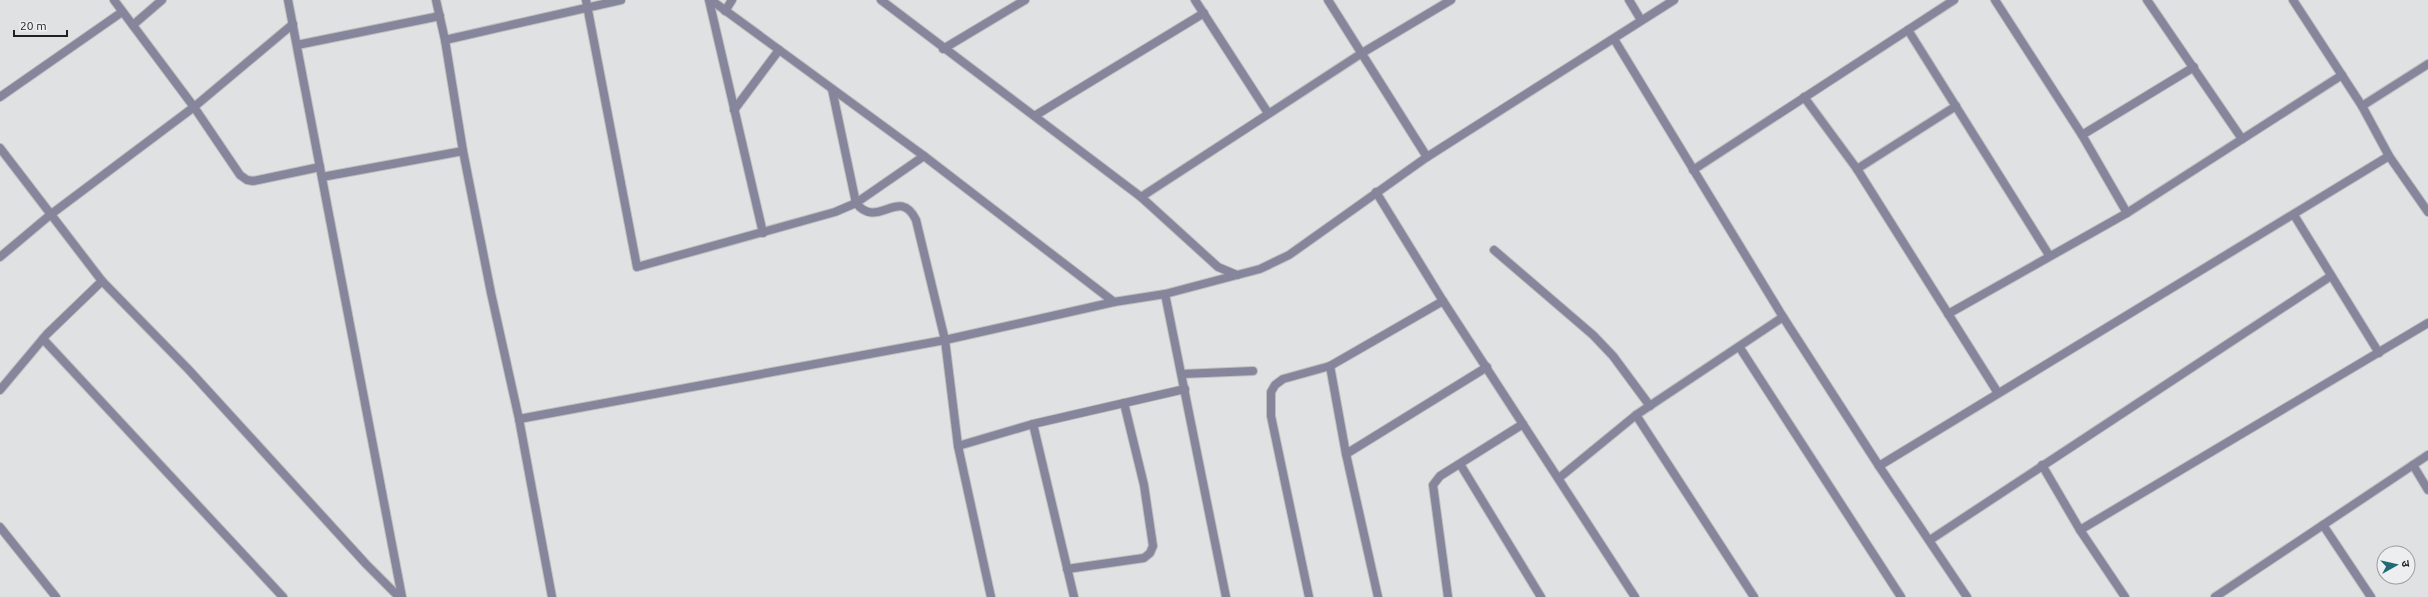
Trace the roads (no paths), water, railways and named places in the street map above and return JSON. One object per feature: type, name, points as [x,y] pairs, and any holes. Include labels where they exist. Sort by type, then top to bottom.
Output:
[{"type":"street","points":[[114,0],[194,106],[234,167],[247,180],[262,180],[320,167]]},
{"type":"street","points":[[133,25],[162,0]]},
{"type":"street","points":[[288,0],[401,597]]},
{"type":"street","points":[[436,0],[445,40],[463,151],[491,293],[520,419],[552,597]]},
{"type":"street","points":[[586,0],[637,267],[836,212],[856,203],[924,156]]},
{"type":"street","points":[[445,40],[588,9],[621,0]]},
{"type":"street","points":[[710,0],[763,233]]},
{"type":"street","points":[[710,0],[924,156],[1114,302]]},
{"type":"street","points":[[725,11],[732,0]]},
{"type":"street","points":[[881,0],[943,48],[1036,115],[1141,197],[1201,254],[1218,267],[1237,275]]},
{"type":"street","points":[[943,48],[1025,0]]},
{"type":"street","points":[[1195,0],[1268,113]]},
{"type":"street","points":[[1328,0],[1427,156]]},
{"type":"street","points":[[1141,197],[1362,53],[1450,0]]},
{"type":"street","points":[[1629,0],[1641,20]]},
{"type":"street","points":[[520,419],[945,340],[1114,302],[1165,294],[1260,269],[1289,255],[1427,156],[1614,40],[1641,20],[1674,0]]},
{"type":"street","points":[[1693,170],[1954,0]]},
{"type":"street","points":[[1995,0],[2082,135],[2127,213]]},
{"type":"street","points":[[2147,0],[2242,139]]},
{"type":"street","points":[[2293,0],[2362,106],[2389,156],[2428,212]]},
{"type":"street","points":[[0,97],[122,12]]},
{"type":"street","points":[[1036,115],[1204,13]]},
{"type":"street","points":[[297,45],[440,16]]},
{"type":"street","points":[[0,257],[50,215],[194,106],[293,24]]},
{"type":"street","points":[[1908,30],[2049,255]]},
{"type":"street","points":[[1614,40],[1783,317],[1879,466],[1967,597]]},
{"type":"street","points":[[734,110],[779,50]]},
{"type":"street","points":[[2362,106],[2428,64]]},
{"type":"street","points":[[2082,135],[2194,67]]},
{"type":"street","points":[[1948,314],[2049,255],[2127,213],[2342,76]]},
{"type":"street","points":[[832,89],[856,203],[862,211],[870,214],[881,212],[897,205],[906,206],[911,210],[916,220],[945,340],[958,446],[991,597]]},
{"type":"street","points":[[1804,97],[1857,169],[1998,392]]},
{"type":"street","points":[[1857,169],[1956,106]]},
{"type":"street","points":[[0,148],[50,215],[102,280],[189,370],[366,564],[401,597]]},
{"type":"street","points":[[322,177],[463,151]]},
{"type":"street","points":[[1879,466],[1998,392],[2294,215],[2389,156]]},
{"type":"street","points":[[1376,192],[1443,301],[1635,597]]},
{"type":"street","points":[[2294,215],[2379,353]]},
{"type":"street","points":[[1494,250],[1593,335],[1613,356],[1650,406]]},
{"type":"street","points":[[1930,540],[2331,276]]},
{"type":"street","points":[[0,390],[43,339],[102,280]]},
{"type":"street","points":[[1165,294],[1226,597]]},
{"type":"street","points":[[1309,597],[1271,416],[1271,392],[1275,385],[1284,379],[1330,366],[1443,301]]},
{"type":"street","points":[[1559,478],[1636,415],[1740,348],[1783,317]]},
{"type":"street","points":[[2080,530],[2428,324]]},
{"type":"street","points":[[43,339],[282,597]]},
{"type":"street","points":[[1740,348],[1901,597]]},
{"type":"street","points":[[1330,366],[1346,454],[1378,597]]},
{"type":"street","points":[[1346,454],[1487,367]]},
{"type":"street","points":[[1182,374],[1252,371]]},
{"type":"street","points":[[958,446],[1033,424],[1185,389]]},
{"type":"street","points":[[1067,569],[1144,558],[1150,553],[1153,546],[1144,485],[1124,403]]},
{"type":"street","points":[[1636,415],[1754,597]]},
{"type":"street","points":[[1033,424],[1074,597]]},
{"type":"street","points":[[1448,597],[1433,485],[1440,476],[1523,424]]},
{"type":"street","points":[[2215,597],[2428,455]]},
{"type":"street","points":[[1460,464],[1541,597]]},
{"type":"street","points":[[2042,465],[2080,530],[2125,597]]},
{"type":"street","points":[[2413,465],[2428,490]]},
{"type":"street","points":[[2323,525],[2371,597]]},
{"type":"street","points":[[0,527],[56,597]]}]
